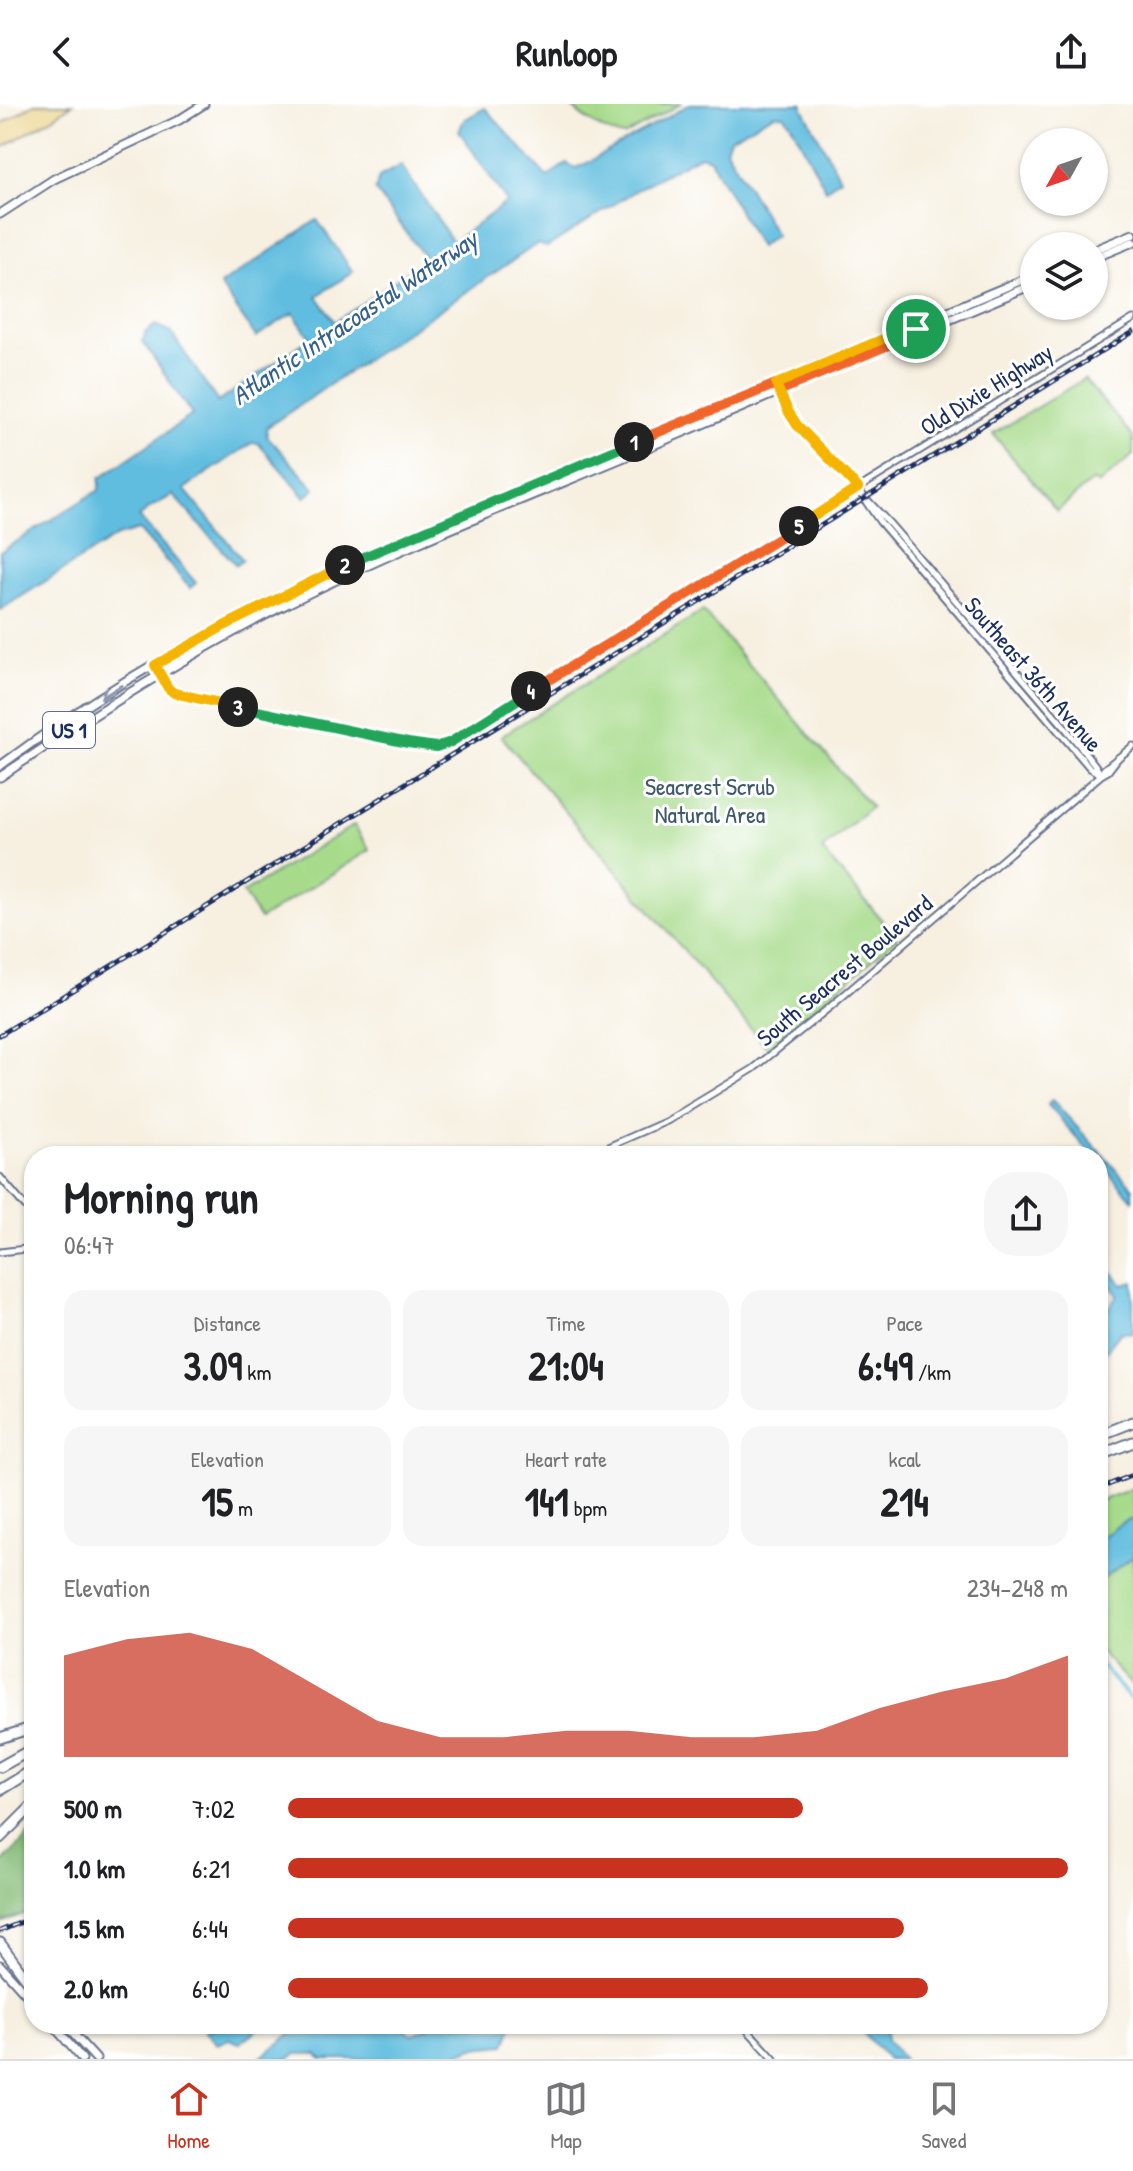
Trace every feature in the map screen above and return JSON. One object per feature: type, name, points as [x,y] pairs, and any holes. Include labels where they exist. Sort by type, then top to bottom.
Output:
[{"type":"highway","points":[[1108,1432],[1133,1422]]},
{"type":"highway","points":[[1108,1452],[1133,1442]]},
{"type":"highway","points":[[0,1738],[24,1730]]},
{"type":"highway","points":[[0,1767],[24,1754]]},
{"type":"highway","points":[[0,1790],[24,1775]]},
{"type":"highway","points":[[0,1838],[24,1814]]},
{"type":"highway","points":[[0,1943],[24,1975]]},
{"type":"main road","points":[[0,214],[54,179],[179,120],[204,104]]},
{"type":"main road","points":[[1108,250],[1131,239]]},
{"type":"main road","name":"US 1","points":[[0,766],[155,665],[343,566],[669,427],[896,342],[921,323],[1020,281]]},
{"type":"main road","name":"US 1","points":[[0,777],[160,673],[257,620],[371,564],[660,442],[778,387],[1020,289]]},
{"type":"main road","points":[[660,442],[669,427]]},
{"type":"main road","points":[[612,462],[646,444],[652,439],[651,435]]},
{"type":"main road","points":[[547,490],[554,479],[600,460],[607,454]]},
{"type":"main road","points":[[257,620],[260,610],[267,604]]},
{"type":"main road","points":[[238,630],[248,614]]},
{"type":"main road","points":[[0,1949],[24,1976]]},
{"type":"main road","points":[[0,1965],[24,1992]]},
{"type":"main road","points":[[61,2034],[82,2059]]},
{"type":"main road","points":[[73,2034],[96,2059]]},
{"type":"street","name":"Old Dixie Highway","points":[[160,673],[168,688],[177,695],[439,747],[1133,319]]},
{"type":"street","name":"Southeast 36th Avenue","points":[[778,387],[797,425],[858,488],[1063,725],[1101,775]]},
{"type":"street","points":[[155,665],[160,673]]},
{"type":"street","name":"South Seacrest Boulevard","points":[[610,1146],[667,1121],[753,1069],[1108,771],[1133,746]]},
{"type":"street","points":[[0,1177],[24,1205]]},
{"type":"street","points":[[0,1252],[24,1249]]},
{"type":"street","points":[[751,2034],[774,2059]]},
{"type":"green space","points":[[569,104],[680,104],[624,136],[595,124]]},
{"type":"green space","points":[[1084,379],[1133,437],[1133,455],[1098,485],[1093,480],[1057,511],[993,434]]},
{"type":"green space","name":"Seacrest Scrub Natural Area","points":[[703,611],[871,807],[822,850],[897,938],[768,1049],[501,736]]},
{"type":"green space","points":[[354,825],[370,850],[260,919],[243,893]]},
{"type":"green space","points":[[1133,1488],[1133,1687],[1108,1660],[1108,1498]]},
{"type":"green space","points":[[24,1840],[24,1914],[0,1923],[0,1865]]},
{"type":"sand","points":[[34,104],[72,104],[0,149],[0,125]]},
{"type":"water","name":"Atlantic Intracoastal Waterway","points":[[690,104],[803,104],[840,178],[826,190],[791,124],[784,115],[775,114],[730,138],[726,149],[776,235],[759,247],[710,159],[700,155],[643,186],[547,247],[537,244],[266,428],[267,436],[315,489],[305,497],[258,443],[252,443],[184,489],[243,560],[236,565],[173,495],[139,517],[196,583],[190,588],[139,530],[117,536],[0,610],[0,552],[99,490],[100,478],[192,415],[143,342],[145,333],[156,325],[170,331],[218,402],[310,338],[293,313],[256,337],[220,285],[317,220],[353,272],[317,296],[335,322],[426,259],[375,190],[379,177],[401,165],[453,242],[507,202],[459,131],[464,120],[485,108],[547,177],[567,163],[575,168],[585,164]]},
{"type":"water","points":[[1052,1100],[1094,1146],[1084,1146],[1048,1105]]},
{"type":"water","points":[[1108,1161],[1133,1188],[1133,1200],[1108,1172]]},
{"type":"water","points":[[1108,1268],[1123,1285],[1133,1282],[1133,1333],[1121,1332],[1108,1349],[1108,1308],[1118,1295],[1108,1283]]},
{"type":"water","points":[[1133,1520],[1133,1557],[1108,1574],[1108,1533]]},
{"type":"water","points":[[207,2034],[252,2034],[240,2043],[229,2039],[217,2044]]},
{"type":"water","points":[[290,2034],[509,2034],[505,2045],[474,2048],[442,2059],[322,2059],[317,2054],[296,2054],[288,2059],[259,2059]]},
{"type":"water","points":[[864,2034],[887,2034],[887,2040],[903,2059],[888,2059]]},
{"type":"waterway","points":[[1108,1674],[1133,1701]]},
{"type":"railway","points":[[0,1035],[1133,332]]},
{"type":"railway","points":[[1108,1485],[1133,1475]]},
{"type":"railway","points":[[0,1931],[24,1921]]},
{"type":"route","points":[[916,329],[915,334],[779,391],[776,384],[362,558],[224,626],[155,665],[168,688],[177,695],[429,747],[451,742],[858,488],[797,425],[788,411],[779,391],[776,384],[921,323],[916,329]]}]
